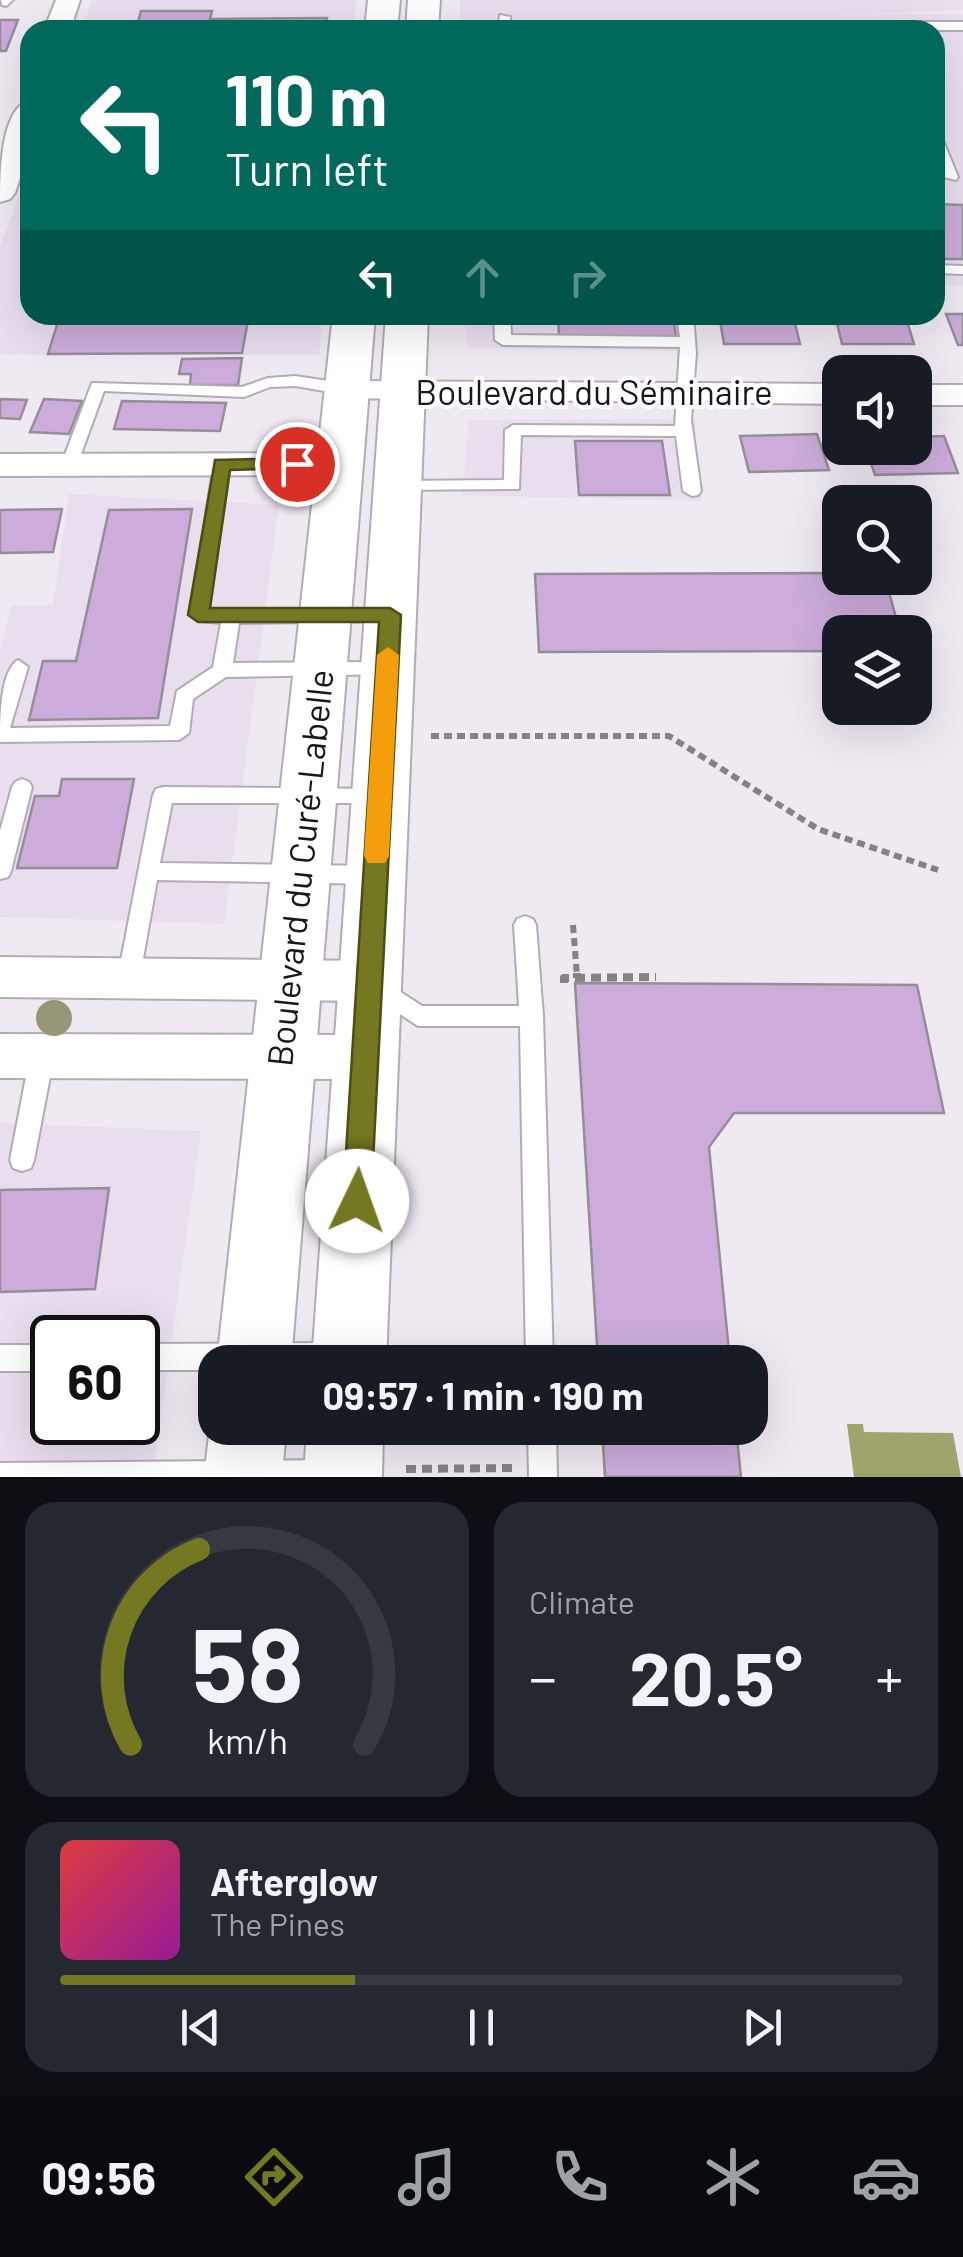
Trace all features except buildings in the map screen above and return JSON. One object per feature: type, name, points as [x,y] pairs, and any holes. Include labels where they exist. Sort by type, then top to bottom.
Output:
[{"type":"main road","name":"Boulevard du Curé-Labelle","points":[[256,1345],[339,464],[340,381],[352,325]]},
{"type":"main road","name":"Boulevard du Curé-Labelle","points":[[362,1345],[384,1018],[375,875],[407,325]]},
{"type":"street","points":[[0,192],[20,136]]},
{"type":"street","points":[[932,376],[963,376]]},
{"type":"street","name":"Boulevard du Séminaire","points":[[685,385],[822,377]]},
{"type":"street","name":"Boulevard du Séminaire","points":[[340,381],[685,385],[822,393]]},
{"type":"street","points":[[932,394],[963,394]]},
{"type":"street","points":[[0,465],[339,464]]},
{"type":"street","points":[[0,977],[291,980],[384,1018]]},
{"type":"street","points":[[21,1056],[282,1057],[384,1018]]},
{"type":"lane","points":[[502,325],[503,340],[688,342]]},
{"type":"lane","points":[[685,325],[684,431],[692,492]]},
{"type":"lane","points":[[69,465],[98,386],[244,392],[261,382],[340,381]]},
{"type":"lane","points":[[396,486],[513,485],[513,430],[684,431]]},
{"type":"lane","points":[[222,464],[198,615],[231,616],[322,643],[389,642]]},
{"type":"lane","points":[[222,670],[231,616]]},
{"type":"lane","points":[[18,667],[0,732],[179,733],[184,696],[222,670],[322,643],[389,642]]},
{"type":"lane","points":[[0,871],[22,787]]},
{"type":"lane","points":[[128,981],[163,795],[380,795]]},
{"type":"lane","points":[[148,871],[375,875]]},
{"type":"lane","points":[[526,925],[540,1345]]},
{"type":"lane","points":[[384,1018],[531,1016]]},
{"type":"lane","points":[[21,1056],[22,1160]]},
{"type":"lane","points":[[0,1358],[30,1358]]},
{"type":"lane","points":[[160,1369],[198,1391]]},
{"type":"lane","points":[[0,1477],[198,1431]]},
{"type":"lane","points":[[531,1473],[538,1445]]},
{"type":"path","points":[[424,736],[669,736],[818,829],[938,870]]},
{"type":"path","points":[[573,925],[577,978]]},
{"type":"path","points":[[565,996],[564,978],[656,977]]},
{"type":"path","points":[[422,1445],[531,1473]]},
{"type":"shaded area","points":[[92,0],[356,0],[354,20],[85,20]]},
{"type":"shaded area","points":[[460,0],[963,0],[963,10],[837,15],[963,14],[963,285],[945,285],[945,20],[460,20]]},
{"type":"shaded area","points":[[20,193],[20,325],[322,325],[319,355],[0,355],[0,246]]},
{"type":"shaded area","points":[[465,325],[683,325],[681,351],[468,348]]},
{"type":"shaded area","points":[[695,419],[701,501],[462,495],[469,420]]},
{"type":"shaded area","points":[[69,494],[279,505],[224,924],[0,917],[0,650],[11,606],[53,605]]},
{"type":"shaded area","points":[[0,1123],[201,1131],[160,1421],[160,1315],[30,1315],[30,1445],[157,1445],[152,1477],[0,1477]]},
{"type":"shaded area","points":[[847,1424],[863,1424],[864,1432],[953,1433],[961,1477],[854,1477]]},
{"type":"slow traffic","points":[[377,856],[388,655]]},
{"type":"route","points":[[297,464],[222,464],[198,615],[390,615],[357,1201]]}]
